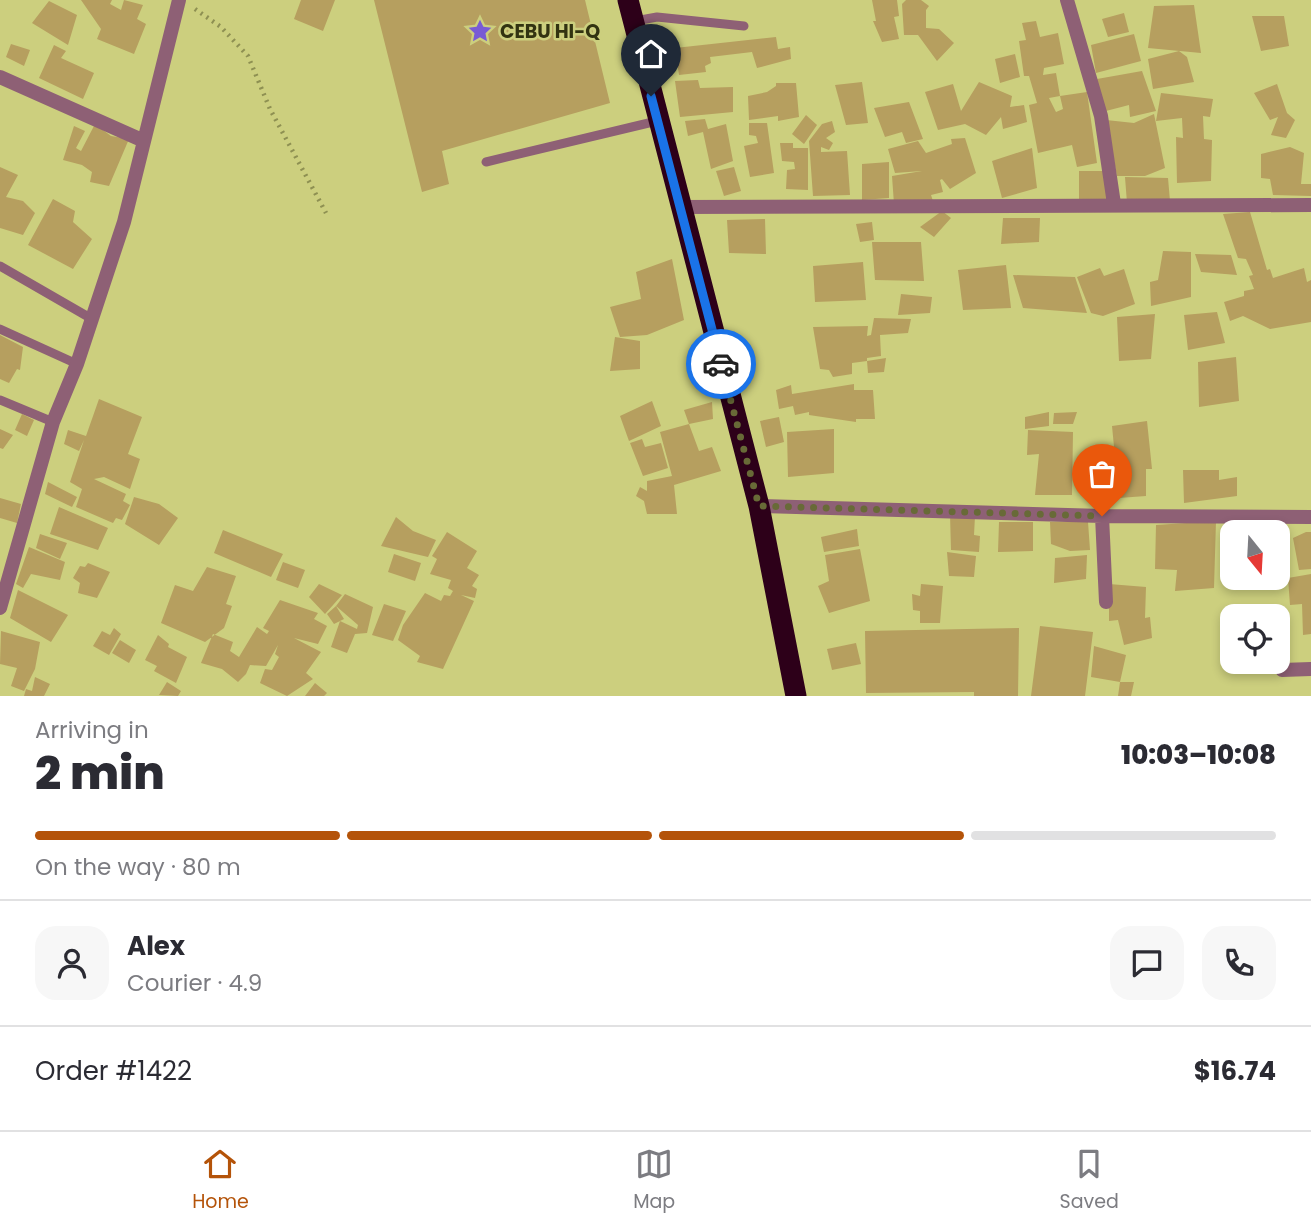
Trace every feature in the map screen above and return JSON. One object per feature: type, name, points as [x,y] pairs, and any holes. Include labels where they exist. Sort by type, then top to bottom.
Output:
[{"type":"highway","points":[[628,0],[679,207],[759,506],[796,696]]},
{"type":"street","points":[[1067,0],[1101,116],[1114,204]]},
{"type":"street","points":[[0,608],[53,422],[77,364],[124,222],[144,141],[186,3]]},
{"type":"street","points":[[0,77],[144,141]]},
{"type":"street","points":[[679,207],[1311,205]]},
{"type":"street","points":[[759,506],[1102,516],[1311,517]]},
{"type":"street","points":[[1102,516],[1106,603]]},
{"type":"street","points":[[1290,670],[1311,669]]},
{"type":"lane","points":[[633,21],[657,17],[744,26]]},
{"type":"lane","points":[[486,162],[657,121]]},
{"type":"lane","points":[[0,266],[73,305],[92,319]]},
{"type":"lane","points":[[0,329],[77,364]]},
{"type":"lane","points":[[0,400],[53,422]]},
{"type":"path","points":[[186,3],[221,27],[248,56],[270,109],[326,213]]},
{"type":"building","points":[[81,0],[112,0],[110,4],[121,10],[124,0],[143,5],[137,19],[146,24],[134,54],[97,39],[101,29]]},
{"type":"building","points":[[301,0],[335,0],[323,31],[294,19]]},
{"type":"building","points":[[374,0],[585,0],[610,103],[442,151],[449,184],[422,192]]},
{"type":"building","points":[[872,0],[897,0],[899,16],[894,17],[899,39],[882,42],[873,21],[876,21]]},
{"type":"building","points":[[906,0],[921,0],[929,6],[926,10],[926,28],[939,29],[954,43],[937,61],[918,35],[904,35],[902,4]]},
{"type":"building","points":[[49,1],[77,15],[68,45],[32,23]]},
{"type":"building","points":[[1194,5],[1201,53],[1148,48],[1154,6]]},
{"type":"building","points":[[1124,13],[1129,32],[1108,37],[1102,19]]},
{"type":"building","points":[[1252,16],[1284,16],[1289,46],[1261,51]]},
{"type":"building","points":[[1036,21],[1040,37],[1058,33],[1064,64],[1044,68],[1043,75],[1056,73],[1060,96],[1087,92],[1097,163],[1077,167],[1072,145],[1038,153],[1029,105],[1037,103],[1029,76],[1024,76],[1019,41],[1026,40],[1022,23]],"holes":[[[1060,96],[1063,109],[1056,112],[1049,98]]]},
{"type":"building","points":[[1134,34],[1141,61],[1096,73],[1091,45]]},
{"type":"building","points":[[776,37],[778,49],[790,47],[791,59],[757,68],[752,52],[710,57],[711,63],[705,66],[706,72],[679,75],[675,48]]},
{"type":"building","points":[[11,44],[30,50],[24,66],[6,57]]},
{"type":"building","points":[[54,45],[66,51],[61,58],[94,73],[83,99],[39,78]]},
{"type":"building","points":[[1179,51],[1187,57],[1194,82],[1153,89],[1148,59]]},
{"type":"building","points":[[1015,54],[1020,77],[1000,83],[995,59]]},
{"type":"building","points":[[1142,71],[1156,111],[1130,117],[1129,105],[1102,112],[1097,79]]},
{"type":"building","points":[[698,80],[700,88],[733,87],[733,112],[680,117],[675,81]]},
{"type":"building","points":[[862,82],[868,123],[846,125],[835,85]]},
{"type":"building","points":[[979,82],[1012,96],[1010,107],[1024,105],[1027,122],[1003,129],[1001,117],[986,135],[965,124],[938,130],[925,92],[953,84],[961,111]]},
{"type":"building","points":[[776,83],[796,83],[799,117],[778,121],[778,116],[749,120],[748,96],[767,92],[776,86]]},
{"type":"building","points":[[1277,84],[1287,113],[1295,120],[1286,138],[1271,135],[1278,117],[1270,120],[1254,93]]},
{"type":"building","points":[[1161,93],[1213,99],[1210,117],[1203,116],[1204,139],[1212,140],[1211,181],[1177,183],[1176,137],[1183,138],[1182,118],[1156,121]]},
{"type":"building","points":[[909,102],[923,139],[906,143],[902,132],[885,137],[874,108]]},
{"type":"building","points":[[1154,114],[1165,168],[1145,176],[1117,176],[1106,120],[1134,123]]},
{"type":"building","points":[[806,115],[817,125],[804,144],[792,134]]},
{"type":"building","points":[[705,119],[708,129],[726,124],[733,161],[711,169],[703,132],[688,136],[685,121]]},
{"type":"building","points":[[832,121],[835,132],[826,138],[833,143],[829,150],[821,147],[821,152],[847,151],[850,195],[813,196],[809,141],[822,124]]},
{"type":"building","points":[[749,123],[767,123],[774,173],[750,177],[744,146],[758,143],[756,136],[749,135]]},
{"type":"building","points":[[95,124],[111,136],[129,139],[109,186],[90,182],[92,172],[82,165],[63,160],[74,126],[85,131],[76,148],[81,151]]},
{"type":"building","points":[[965,138],[976,173],[950,189],[940,180],[943,192],[931,195],[933,201],[894,204],[892,176],[922,171],[895,173],[888,149],[918,141],[926,153],[952,144],[951,139]]},
{"type":"building","points":[[780,143],[793,143],[793,148],[808,148],[808,190],[786,189],[787,170],[795,169],[794,162],[782,161]]},
{"type":"building","points":[[1290,147],[1304,153],[1301,184],[1311,184],[1311,196],[1273,195],[1270,179],[1261,178],[1261,154]]},
{"type":"building","points":[[1032,148],[1037,188],[1002,198],[992,161]]},
{"type":"building","points":[[889,162],[889,198],[862,200],[862,164]]},
{"type":"building","points":[[0,167],[18,175],[6,197],[23,201],[35,213],[23,235],[0,228]]},
{"type":"building","points":[[734,167],[741,191],[724,196],[716,171]]},
{"type":"building","points":[[1079,171],[1107,171],[1107,202],[1079,201]]},
{"type":"building","points":[[1125,177],[1168,178],[1170,201],[1127,203]]},
{"type":"building","points":[[53,199],[75,211],[73,222],[92,239],[73,269],[28,245]]},
{"type":"building","points":[[942,211],[951,218],[934,237],[920,227]]},
{"type":"building","points":[[1250,212],[1267,270],[1270,269],[1273,278],[1304,268],[1307,282],[1311,280],[1311,322],[1270,329],[1243,316],[1230,321],[1224,302],[1244,296],[1244,291],[1254,289],[1249,276],[1253,275],[1246,259],[1238,258],[1223,214]]},
{"type":"building","points":[[1003,218],[1040,218],[1039,242],[1001,244]]},
{"type":"building","points":[[765,219],[766,254],[729,253],[727,220]]},
{"type":"building","points":[[872,222],[874,240],[860,242],[856,224]]},
{"type":"building","points":[[872,242],[921,242],[924,281],[875,280]]},
{"type":"building","points":[[1163,251],[1191,252],[1191,297],[1151,306],[1150,282],[1158,280]]},
{"type":"building","points":[[1195,254],[1231,255],[1237,275],[1201,272]]},
{"type":"building","points":[[672,259],[684,320],[647,335],[620,337],[610,307],[641,299],[636,272]]},
{"type":"building","points":[[863,262],[866,300],[815,302],[813,266]]},
{"type":"building","points":[[1006,265],[1011,308],[963,310],[958,270]]},
{"type":"building","points":[[1100,268],[1104,276],[1124,269],[1135,304],[1103,316],[1091,313],[1077,277]]},
{"type":"building","points":[[1013,275],[1075,277],[1087,313],[1023,308]]},
{"type":"building","points":[[901,294],[932,297],[930,313],[898,315]]},
{"type":"building","points":[[1217,312],[1225,343],[1188,350],[1184,315]]},
{"type":"building","points":[[1155,314],[1151,359],[1119,361],[1117,317]]},
{"type":"building","points":[[874,318],[911,319],[908,333],[880,335],[881,356],[867,358],[867,361],[852,363],[852,374],[833,377],[829,370],[820,369],[813,327],[868,326],[867,336],[871,335]]},
{"type":"building","points":[[0,335],[23,347],[20,370],[17,369],[9,383],[0,379]]},
{"type":"building","points":[[615,337],[640,341],[640,369],[610,371]]},
{"type":"building","points":[[1236,357],[1239,401],[1199,407],[1198,362]]},
{"type":"building","points":[[886,358],[884,372],[868,373],[867,361]]},
{"type":"building","points":[[854,384],[854,390],[873,390],[875,419],[856,419],[856,422],[809,415],[809,412],[795,415],[793,406],[779,409],[776,390],[791,385],[792,394]]},
{"type":"building","points":[[99,399],[142,417],[128,454],[140,459],[130,489],[104,477],[94,479],[126,494],[123,501],[130,505],[122,520],[116,518],[113,523],[76,507],[82,489],[70,482],[84,440],[79,451],[64,444],[68,430],[86,436]]},
{"type":"building","points":[[652,401],[661,426],[629,441],[620,416]]},
{"type":"building","points":[[712,402],[713,419],[689,424],[684,410]]},
{"type":"building","points":[[1049,412],[1049,426],[1025,429],[1025,417]]},
{"type":"building","points":[[1077,412],[1073,424],[1053,424],[1054,413]]},
{"type":"building","points":[[22,414],[34,420],[27,436],[15,430]]},
{"type":"building","points":[[779,417],[784,442],[766,447],[760,421]]},
{"type":"building","points":[[1147,421],[1152,469],[1146,469],[1146,496],[1119,498],[1112,426]]},
{"type":"building","points":[[689,424],[699,451],[712,447],[721,471],[674,485],[677,514],[647,514],[644,501],[636,496],[640,487],[647,491],[647,481],[672,476],[660,432]]},
{"type":"building","points":[[0,429],[13,435],[3,449],[0,448]]},
{"type":"building","points":[[834,429],[834,473],[788,477],[787,432]]},
{"type":"building","points":[[1028,430],[1073,432],[1072,495],[1035,495],[1039,454],[1027,455]]},
{"type":"building","points":[[642,439],[645,447],[661,443],[668,468],[643,476],[630,443]]},
{"type":"building","points":[[1183,470],[1219,470],[1219,480],[1237,477],[1237,496],[1184,503]]},
{"type":"building","points":[[48,482],[77,497],[72,507],[45,494]]},
{"type":"building","points":[[134,497],[159,504],[178,518],[159,545],[125,524]]},
{"type":"building","points":[[0,498],[21,504],[17,523],[0,518]]},
{"type":"building","points":[[59,507],[108,528],[98,550],[50,534]]},
{"type":"building","points":[[950,514],[975,516],[974,535],[980,536],[979,552],[951,550]]},
{"type":"building","points":[[396,517],[413,531],[436,540],[428,557],[381,546]]},
{"type":"building","points":[[1216,521],[1214,588],[1175,591],[1177,570],[1155,569],[1156,525]]},
{"type":"building","points":[[999,522],[1033,522],[1033,551],[998,552]]},
{"type":"building","points":[[1050,522],[1088,522],[1090,550],[1070,551],[1051,544]]},
{"type":"building","points":[[857,529],[859,546],[824,552],[821,537]]},
{"type":"building","points":[[223,530],[283,554],[271,577],[214,553]]},
{"type":"building","points":[[447,532],[477,551],[467,568],[479,575],[472,586],[477,589],[475,598],[461,595],[474,601],[443,669],[417,662],[420,656],[398,640],[403,625],[425,593],[441,601],[444,595],[450,596],[453,591],[448,588],[451,580],[430,574],[437,559],[432,556]]},
{"type":"building","points":[[1311,532],[1311,569],[1299,570],[1293,538]]},
{"type":"building","points":[[40,534],[67,543],[60,559],[36,548]]},
{"type":"building","points":[[29,547],[65,562],[60,580],[31,574],[23,588],[16,584]]},
{"type":"building","points":[[860,549],[870,601],[829,613],[818,586],[829,581],[825,555]]},
{"type":"building","points":[[947,552],[976,556],[974,577],[949,576]]},
{"type":"building","points":[[394,554],[421,563],[415,581],[388,572]]},
{"type":"building","points":[[1087,555],[1086,579],[1054,583],[1055,558]]},
{"type":"building","points":[[283,562],[305,570],[298,588],[276,580]]},
{"type":"building","points":[[88,563],[110,572],[97,598],[78,593],[80,583],[73,578],[80,566],[85,567]]},
{"type":"building","points":[[207,567],[236,576],[226,604],[232,606],[224,628],[205,642],[161,623],[175,585],[193,591]]},
{"type":"building","points":[[1311,574],[1311,634],[1303,635],[1302,604],[1290,605],[1290,578]]},
{"type":"building","points":[[319,584],[342,595],[325,614],[309,597]]},
{"type":"building","points":[[921,584],[943,586],[940,623],[920,623],[920,611],[913,610],[912,594],[920,596]]},
{"type":"building","points":[[1109,584],[1146,587],[1145,618],[1150,617],[1152,638],[1124,645],[1118,620],[1109,621]]},
{"type":"building","points":[[18,590],[68,615],[51,642],[10,618]]},
{"type":"building","points":[[345,594],[373,607],[367,633],[355,634],[347,653],[331,647],[340,621],[357,629],[358,625],[336,606]]},
{"type":"building","points":[[280,600],[318,613],[314,619],[327,626],[318,644],[294,638],[321,652],[306,673],[313,679],[287,696],[260,683],[265,669],[272,670],[279,657],[275,654],[278,645],[266,666],[250,665],[238,682],[222,669],[201,663],[213,634],[233,642],[230,651],[239,657],[257,627],[267,634],[269,631],[263,628]]},
{"type":"building","points":[[384,604],[406,611],[393,641],[372,635]]},
{"type":"building","points":[[336,606],[344,619],[334,624],[327,614]]},
{"type":"building","points":[[1040,626],[1093,632],[1085,696],[1031,696]]},
{"type":"building","points":[[114,628],[121,634],[109,655],[93,646],[102,631],[110,635]]},
{"type":"building","points":[[1019,628],[1018,696],[974,696],[974,692],[866,693],[865,631]]},
{"type":"building","points":[[1,631],[40,642],[35,669],[24,691],[11,686],[17,668],[0,664]]},
{"type":"building","points":[[158,635],[169,644],[168,647],[187,657],[176,683],[154,671],[157,666],[145,660]]},
{"type":"building","points":[[120,640],[136,650],[129,663],[112,653]]},
{"type":"building","points":[[856,643],[861,664],[832,670],[827,649]]},
{"type":"building","points":[[1094,646],[1126,655],[1120,682],[1091,677]]},
{"type":"building","points":[[35,677],[50,684],[44,696],[24,696],[26,689],[32,691]]},
{"type":"building","points":[[167,682],[181,691],[178,696],[159,695]]},
{"type":"building","points":[[1120,682],[1134,682],[1131,696],[1118,696]]},
{"type":"building","points":[[315,683],[327,693],[324,696],[305,696]]},
{"type":"way so far","points":[[721,364],[759,506],[1102,516]]},
{"type":"place","name":"CEBU HI-Q","points":[[480,31]]},
{"type":"route","points":[[651,96],[721,364]]}]
